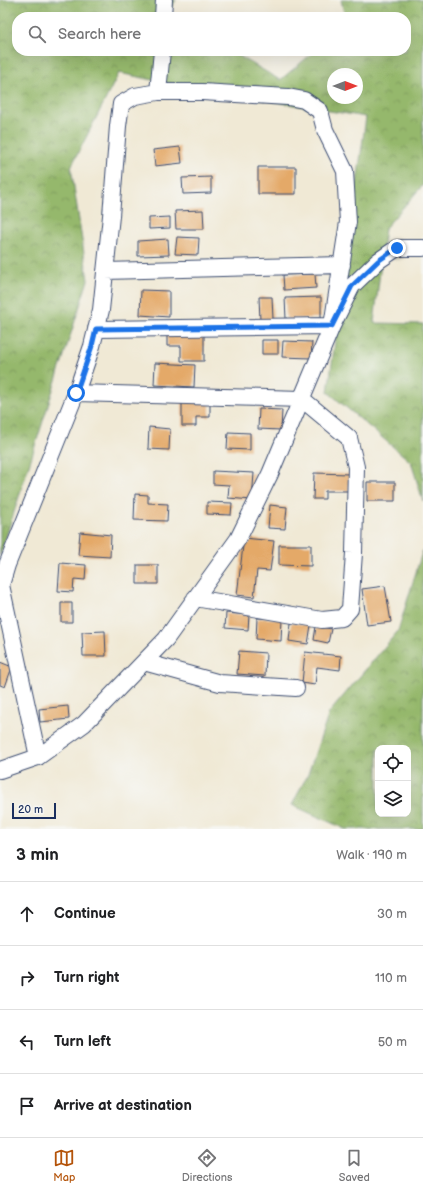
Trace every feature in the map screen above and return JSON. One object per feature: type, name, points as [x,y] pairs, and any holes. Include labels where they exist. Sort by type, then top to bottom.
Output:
[{"type":"street","points":[[163,12],[164,0]]},
{"type":"street","points":[[158,92],[162,56]]},
{"type":"street","points":[[38,757],[1,585],[9,558],[76,393],[92,346],[101,310],[121,104],[135,96],[158,92],[202,92],[288,97],[304,100],[320,111],[325,130],[345,171],[348,222],[332,326]]},
{"type":"street","points":[[0,770],[38,757],[84,724],[166,639],[238,539],[270,474],[332,326],[352,286],[378,261],[397,248],[423,248]]},
{"type":"street","points":[[105,271],[342,265]]},
{"type":"street","points":[[96,329],[332,326]]},
{"type":"street","points":[[76,393],[302,399],[349,438],[356,467],[354,553],[350,609],[342,618],[322,620],[195,598]]},
{"type":"street","points":[[144,662],[220,683],[296,688]]},
{"type":"green space","points":[[0,0],[176,0],[169,12],[12,12],[12,56],[239,56],[280,80],[309,56],[411,56],[411,12],[344,12],[341,0],[423,0],[423,185],[385,228],[374,323],[423,324],[423,501],[411,462],[328,392],[366,117],[197,89],[119,73],[71,167],[88,280],[0,556]]},
{"type":"green space","points":[[423,549],[423,829],[345,829],[292,805],[308,774],[329,713],[398,631]]},
{"type":"building","points":[[180,147],[182,163],[155,166],[153,150]]},
{"type":"building","points":[[258,167],[296,167],[296,194],[258,194]]},
{"type":"building","points":[[211,177],[211,193],[183,194],[182,178]]},
{"type":"building","points":[[203,210],[204,229],[176,229],[175,211]]},
{"type":"building","points":[[170,217],[170,228],[149,229],[149,218]]},
{"type":"building","points":[[177,237],[199,238],[198,255],[175,254]]},
{"type":"building","points":[[168,239],[169,255],[138,256],[138,241]]},
{"type":"building","points":[[315,274],[316,288],[284,290],[283,275]]},
{"type":"building","points":[[141,290],[169,291],[169,317],[140,315]]},
{"type":"building","points":[[259,297],[272,297],[273,319],[260,320]]},
{"type":"building","points":[[321,297],[321,318],[286,319],[285,298]]},
{"type":"building","points":[[167,335],[204,335],[204,361],[181,361],[181,346],[167,346]]},
{"type":"building","points":[[262,340],[278,340],[278,354],[262,354]]},
{"type":"building","points":[[283,341],[312,342],[311,358],[282,357]]},
{"type":"building","points":[[155,363],[195,365],[194,387],[154,385]]},
{"type":"building","points":[[182,402],[210,402],[210,417],[196,417],[196,426],[182,426]]},
{"type":"building","points":[[259,409],[282,410],[281,430],[258,429]]},
{"type":"building","points":[[149,427],[170,429],[169,450],[148,449]]},
{"type":"building","points":[[228,432],[250,433],[250,450],[227,449]]},
{"type":"building","points":[[213,471],[254,473],[252,500],[228,498],[229,485],[213,484]]},
{"type":"building","points":[[314,473],[349,474],[349,491],[325,491],[325,499],[313,499]]},
{"type":"building","points":[[367,482],[395,482],[395,501],[367,501]]},
{"type":"building","points":[[135,494],[148,495],[148,503],[168,504],[167,521],[134,520]]},
{"type":"building","points":[[207,502],[232,503],[231,515],[207,514]]},
{"type":"building","points":[[270,505],[287,507],[285,529],[268,528]]},
{"type":"building","points":[[80,532],[111,535],[110,557],[78,555]]},
{"type":"building","points":[[244,538],[274,541],[270,571],[257,570],[254,597],[237,595]]},
{"type":"building","points":[[279,545],[311,545],[311,566],[279,565]]},
{"type":"building","points":[[60,563],[86,565],[85,580],[74,579],[73,592],[58,591]]},
{"type":"building","points":[[137,565],[158,565],[158,584],[137,584]]},
{"type":"building","points":[[385,586],[391,622],[367,625],[362,589]]},
{"type":"building","points":[[61,603],[72,603],[72,622],[61,622]]},
{"type":"building","points":[[226,613],[249,615],[248,630],[225,628]]},
{"type":"building","points":[[257,618],[282,619],[281,641],[256,639]]},
{"type":"building","points":[[291,623],[311,625],[308,644],[289,641]]},
{"type":"building","points":[[316,626],[331,629],[328,643],[314,640]]},
{"type":"building","points":[[105,631],[106,656],[83,656],[82,632]]},
{"type":"building","points":[[239,651],[266,653],[265,676],[237,674]]},
{"type":"building","points":[[305,652],[341,656],[340,670],[317,667],[315,685],[302,683]]},
{"type":"building","points":[[0,662],[12,667],[5,687],[0,685]]},
{"type":"building","points":[[68,706],[69,719],[40,722],[39,709]]},
{"type":"route","points":[[76,393],[92,346],[96,329],[332,326],[352,286],[378,261],[397,248]]}]
